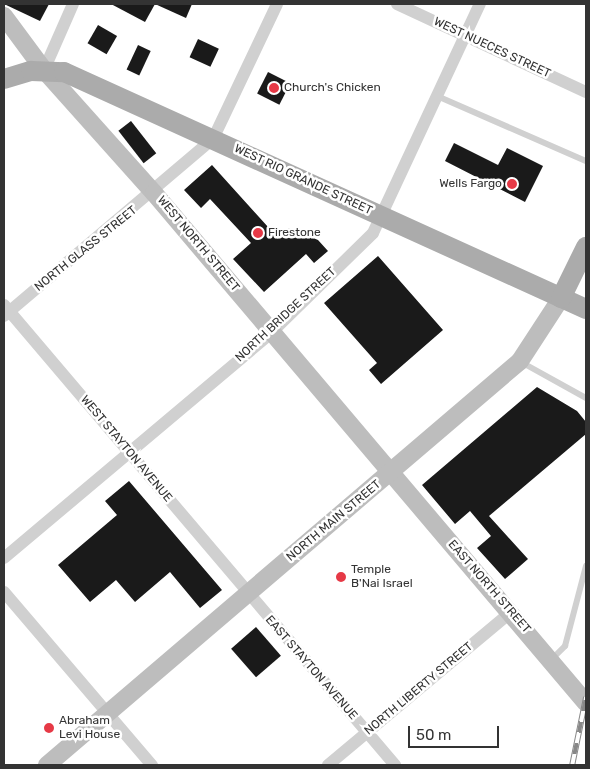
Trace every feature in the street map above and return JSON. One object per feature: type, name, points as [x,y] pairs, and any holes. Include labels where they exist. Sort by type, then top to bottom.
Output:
[{"type":"main road","points":[[4,78],[44,70]]},
{"type":"main road","name":"WEST RIO GRANDE STREET","points":[[44,70],[64,72],[586,309]]},
{"type":"main road","name":"NORTH MAIN STREET","points":[[561,298],[586,248]]},
{"type":"street","points":[[44,70],[73,4]]},
{"type":"street","name":"NORTH GLASS STREET","points":[[6,311],[154,193],[213,139],[276,4]]},
{"type":"street","name":"WEST NUECES STREET","points":[[397,4],[586,92]]},
{"type":"street","name":"NORTH BRIDGE STREET","points":[[4,558],[130,454],[272,332],[373,232],[480,4]]},
{"type":"street","name":"WEST NORTH STREET","points":[[4,16],[44,70],[154,193],[390,473]]},
{"type":"street","name":"NORTH MAIN STREET","points":[[47,765],[520,361],[561,298]]},
{"type":"street","name":"WEST STAYTON AVENUE","points":[[6,311],[130,454],[247,594]]},
{"type":"street","name":"EAST NORTH STREET","points":[[390,473],[511,612],[586,702]]},
{"type":"street","points":[[4,592],[152,765]]},
{"type":"street","name":"EAST STAYTON AVENUE","points":[[247,594],[395,765]]},
{"type":"street","name":"NORTH LIBERTY STREET","points":[[328,765],[511,612]]},
{"type":"lane","points":[[437,96],[586,161]]},
{"type":"lane","points":[[520,361],[586,398]]},
{"type":"lane","points":[[551,660],[565,646],[586,566]]},
{"type":"building","points":[[4,4],[49,4],[40,21]]},
{"type":"building","points":[[111,4],[155,4],[145,22]]},
{"type":"building","points":[[155,4],[192,4],[186,18]]},
{"type":"building","points":[[98,25],[117,36],[107,54],[88,43]]},
{"type":"building","points":[[198,39],[219,49],[210,67],[190,57]]},
{"type":"building","points":[[138,45],[151,51],[139,75],[127,69]]},
{"type":"building","name":"Church's Chicken","points":[[268,72],[290,83],[279,105],[257,93]]},
{"type":"building","points":[[131,121],[156,153],[144,163],[118,131]]},
{"type":"building","name":"Wells Fargo","points":[[454,143],[498,165],[507,148],[543,166],[525,202],[445,161]]},
{"type":"building","name":"Firestone","points":[[212,165],[278,238],[289,228],[318,240],[328,251],[314,263],[306,254],[264,292],[233,259],[251,243],[210,199],[201,208],[184,190]]},
{"type":"building","points":[[378,256],[443,330],[381,384],[369,370],[377,363],[324,303]]},
{"type":"building","points":[[537,387],[577,411],[586,422],[586,434],[489,516],[528,559],[505,579],[477,548],[491,536],[470,511],[455,524],[422,485]]},
{"type":"building","points":[[129,481],[222,590],[200,608],[170,572],[135,602],[116,580],[90,602],[58,565],[117,515],[105,501]]},
{"type":"building","points":[[256,627],[281,656],[256,677],[231,649]]},
{"type":"railway","points":[[572,765],[586,697]]},
{"type":"place","name":"Church's Chicken","points":[[274,88]]},
{"type":"place","name":"Wells Fargo","points":[[512,184]]},
{"type":"place","name":"Firestone","points":[[258,233]]},
{"type":"place","name":"Temple B'Nai Israel","points":[[341,577]]},
{"type":"place","name":"Abraham Levi House","points":[[49,728]]}]
